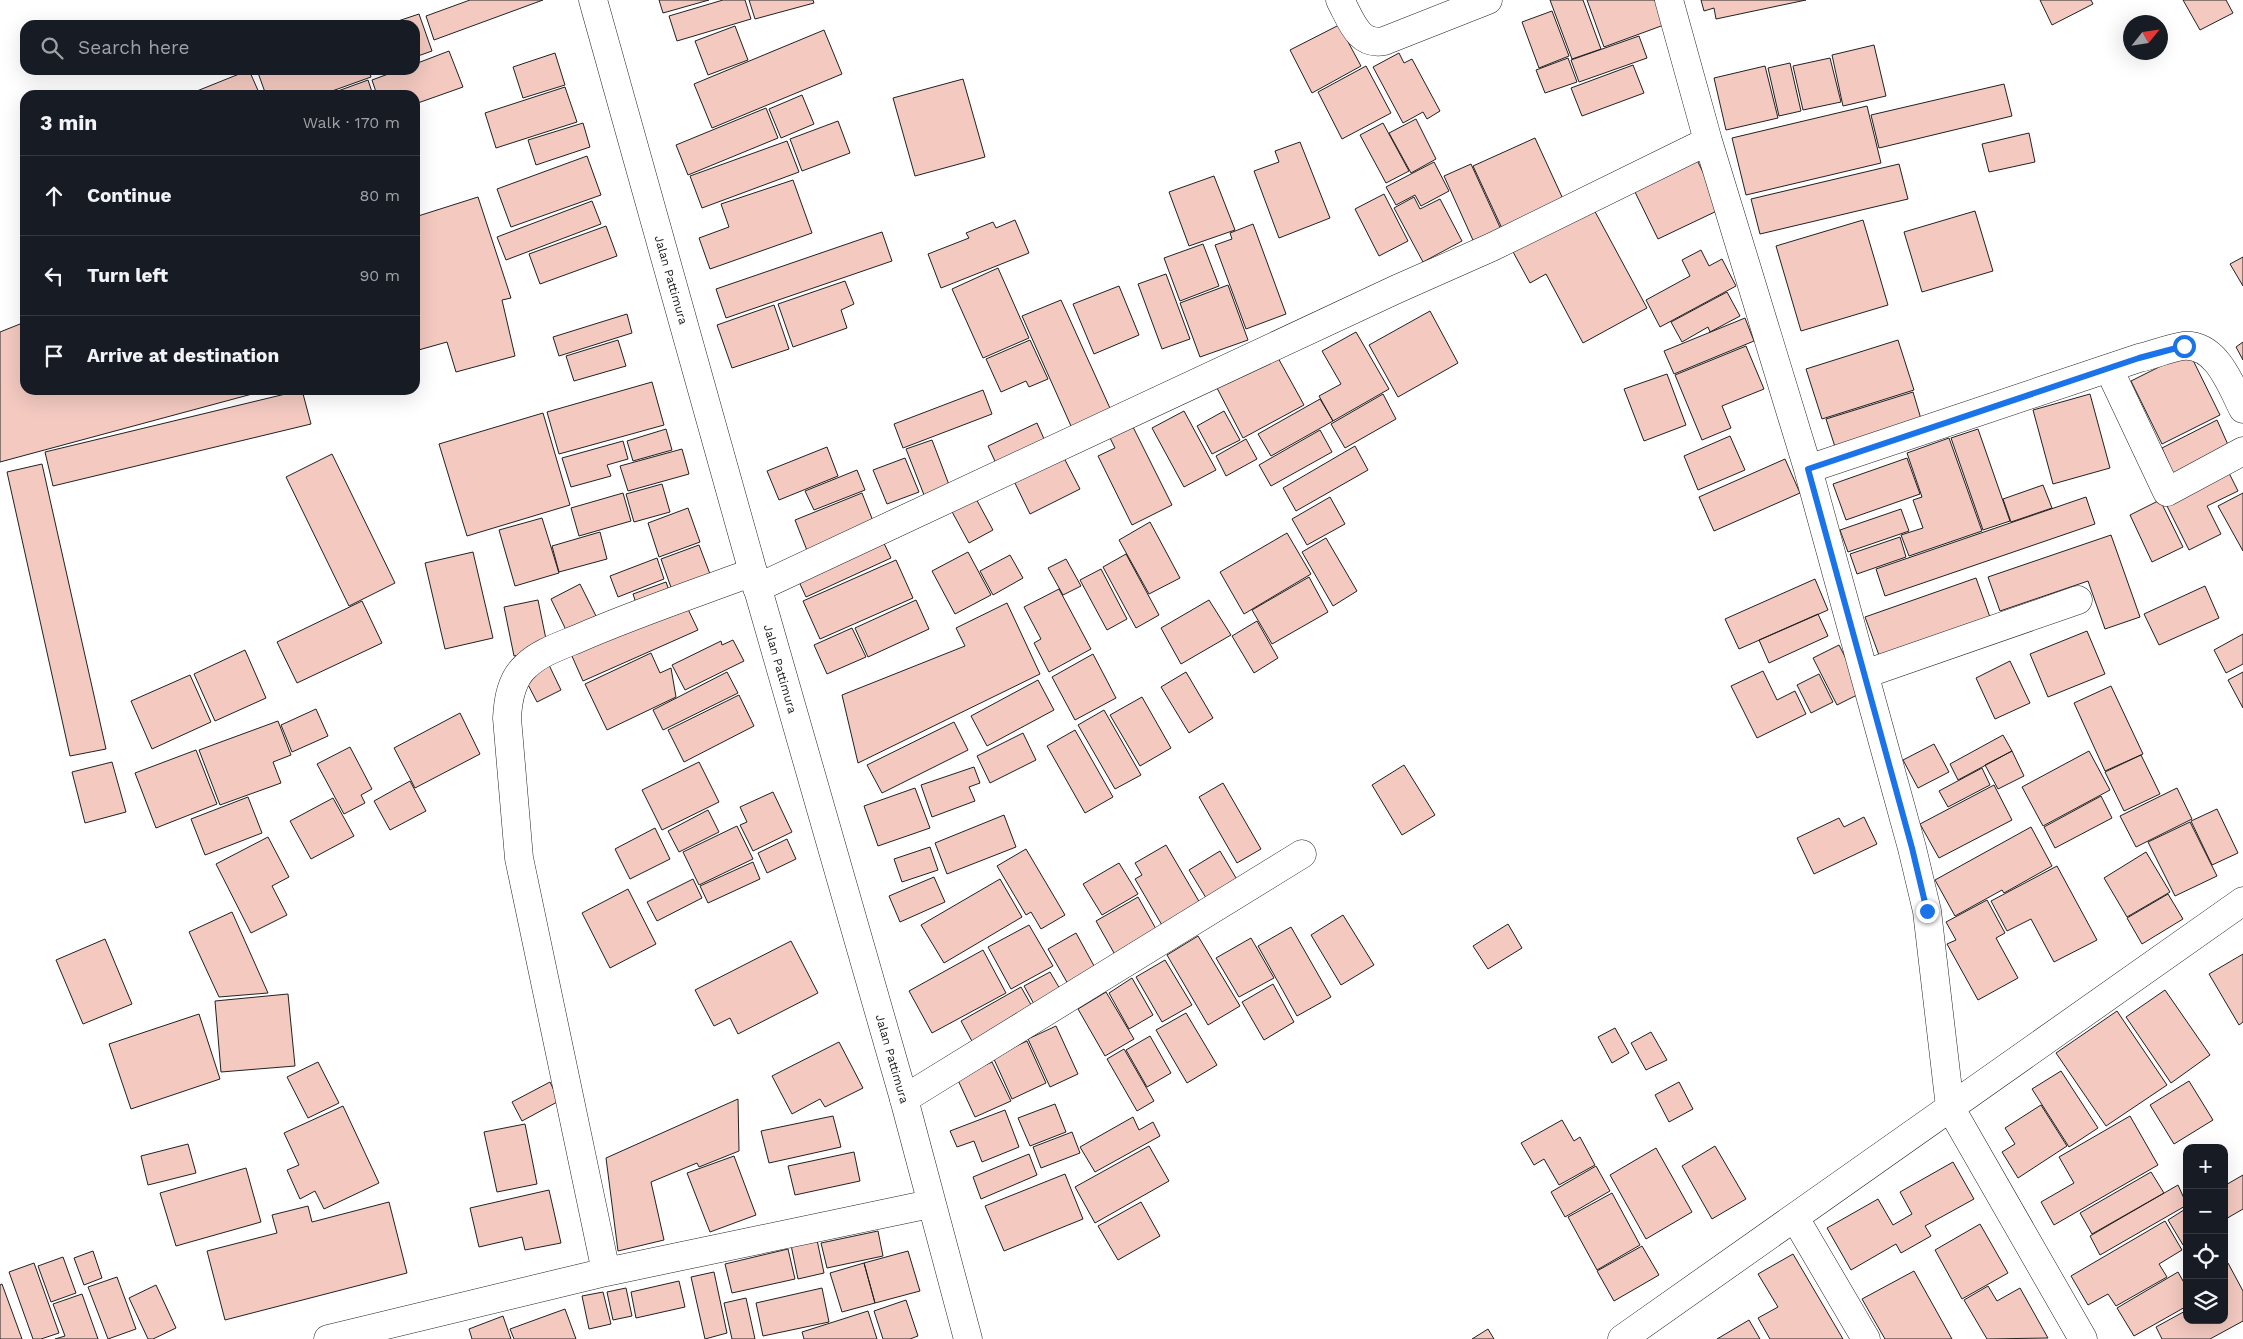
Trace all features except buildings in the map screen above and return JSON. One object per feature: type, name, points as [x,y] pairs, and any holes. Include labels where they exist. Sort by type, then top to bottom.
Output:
[{"type":"main road","name":"Jalan Pattimura","points":[[593,0],[755,580],[904,1099],[930,1204],[968,1339]]},
{"type":"main road","points":[[1340,0],[1356,32],[1365,40],[1375,43],[1488,0]]},
{"type":"main road","points":[[1669,0],[1708,141],[1808,469],[1912,848],[1927,911],[1950,1107],[2083,1339]]},
{"type":"main road","points":[[606,1272],[520,858],[506,718],[508,697],[525,666],[539,656],[596,630],[755,580],[1492,247],[1708,141]]},
{"type":"main road","points":[[1808,469],[2184,346],[2207,352],[2217,362],[2243,409]]},
{"type":"main road","points":[[2109,369],[2167,492],[2243,451]]},
{"type":"main road","points":[[1865,674],[2078,600]]},
{"type":"main road","points":[[904,1099],[1302,854]]},
{"type":"main road","points":[[1622,1339],[2243,901]]},
{"type":"main road","points":[[328,1339],[606,1272],[930,1204]]},
{"type":"main road","points":[[1795,1218],[1866,1339]]},
{"type":"route","points":[[1927,911],[1912,848],[1808,469],[2139,358],[2184,346]]}]
